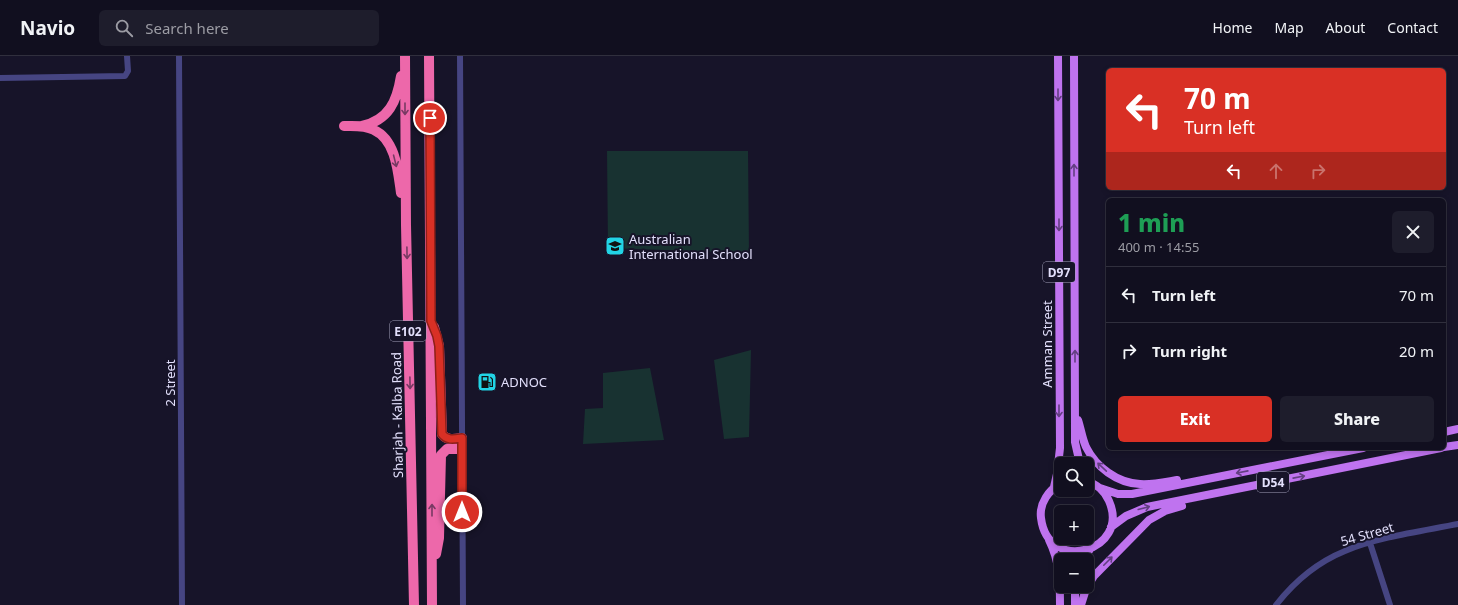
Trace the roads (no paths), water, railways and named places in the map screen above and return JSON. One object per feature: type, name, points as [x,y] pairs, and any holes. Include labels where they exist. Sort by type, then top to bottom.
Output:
[{"type":"highway","points":[[344,126],[360,126],[373,123],[387,113],[395,99],[404,56]]},
{"type":"highway","name":"Sharjah - Kalba Road","points":[[404,56],[414,605]]},
{"type":"highway","name":"E102","points":[[429,56],[432,605]]},
{"type":"highway","points":[[360,126],[374,130],[380,134],[387,141],[394,155],[406,225]]},
{"type":"highway","points":[[431,321],[439,346],[442,434],[444,437],[449,439],[462,438]]},
{"type":"highway","points":[[432,563],[439,538],[441,455],[447,449],[462,449]]},
{"type":"highway","points":[[409,605],[409,541],[412,507]]},
{"type":"main road","name":"Amman Street","points":[[1058,56],[1059,457]]},
{"type":"main road","name":"D97","points":[[1074,56],[1075,442],[1078,457]]},
{"type":"main road","points":[[1075,414],[1086,448],[1094,460],[1110,474],[1128,482],[1139,484],[1183,480],[1192,482]]},
{"type":"main road","points":[[1446,432],[1458,429]]},
{"type":"main road","name":"D54","points":[[1446,447],[1458,444]]},
{"type":"main road","name":"D54","points":[[1100,488],[1118,494],[1132,494],[1353,450]]},
{"type":"main road","name":"D54","points":[[1111,528],[1126,516],[1140,509],[1433,450]]},
{"type":"main road","points":[[1046,534],[1054,544],[1065,550],[1077,552],[1090,549],[1099,544],[1106,537],[1111,528],[1113,517],[1111,506],[1107,496],[1094,484]]},
{"type":"main road","points":[[1054,488],[1047,494],[1042,504],[1041,519],[1046,534],[1055,552],[1059,568],[1060,605]]},
{"type":"main road","points":[[1082,605],[1086,589],[1094,576],[1149,520],[1171,508],[1197,502],[1204,496]]},
{"type":"main road","points":[[1087,553],[1090,549]]},
{"type":"main road","points":[[1076,593],[1076,605]]},
{"type":"street","points":[[0,78],[125,76],[128,71],[127,56]]},
{"type":"street","name":"2 Street","points":[[179,56],[182,605]]},
{"type":"street","points":[[460,56],[463,605]]},
{"type":"street","name":"54 Street","points":[[1276,605],[1291,587],[1318,566],[1344,551],[1370,543],[1458,526]]},
{"type":"street","points":[[1370,543],[1390,605]]},
{"type":"place","name":"Australian International School","points":[[615,246]]},
{"type":"place","name":"ADNOC","points":[[487,382]]}]
